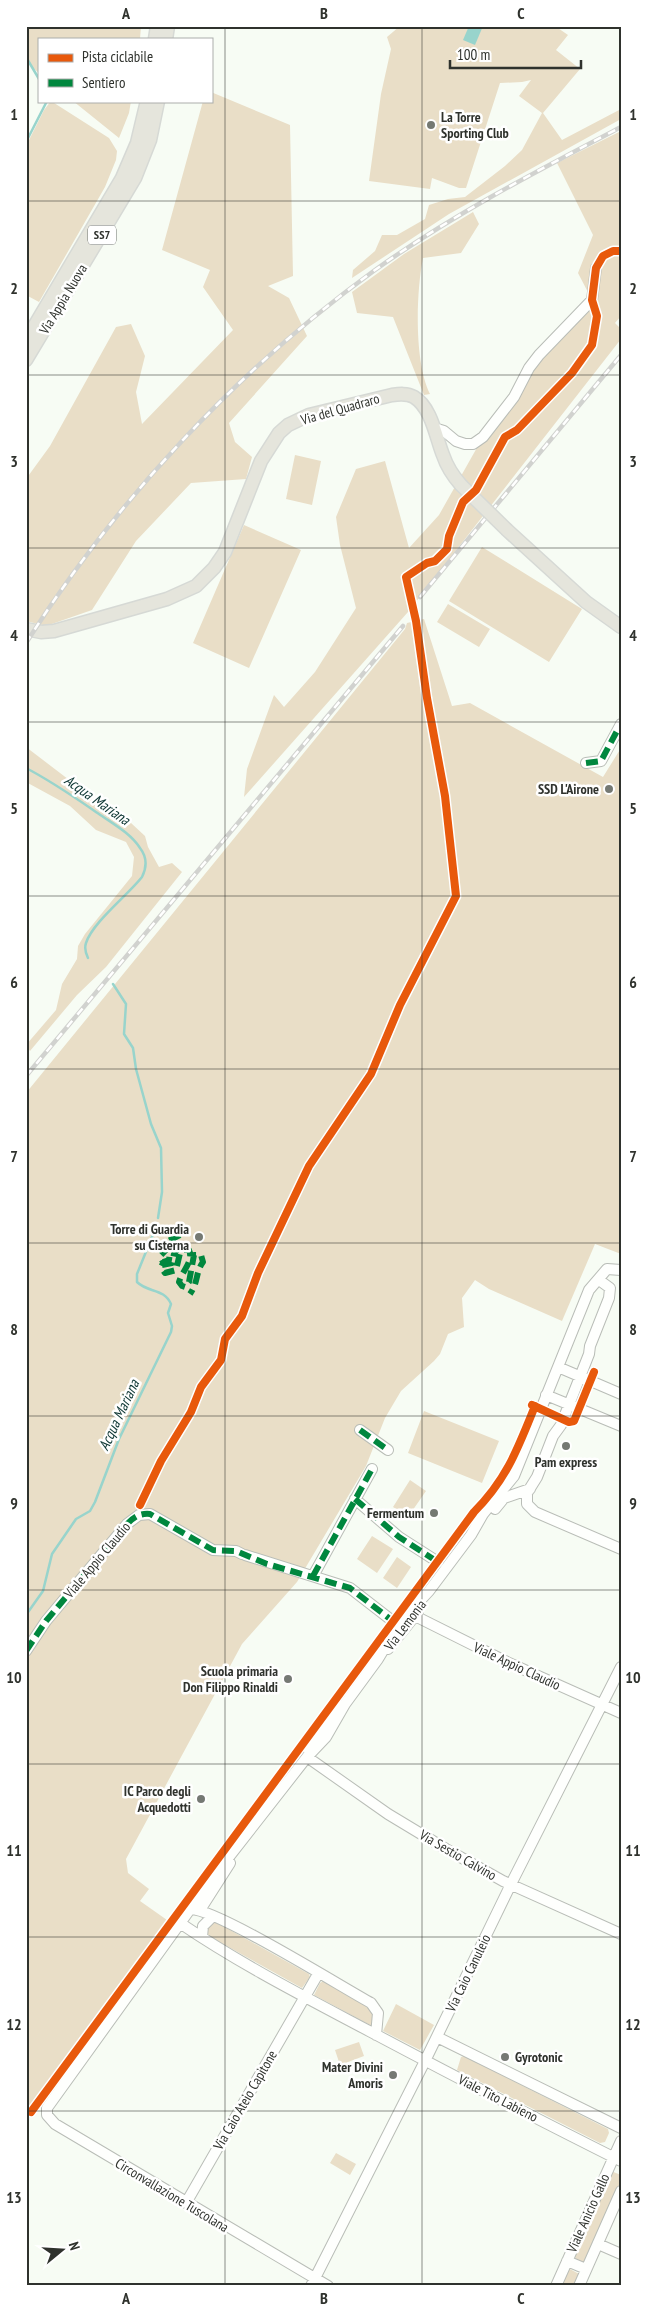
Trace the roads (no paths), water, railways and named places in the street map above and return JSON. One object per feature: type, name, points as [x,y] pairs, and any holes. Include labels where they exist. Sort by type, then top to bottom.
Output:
[{"type":"main road","name":"Via Appia Nuova","points":[[26,340],[122,178],[137,143],[147,102]]},
{"type":"main road","name":"Via Appia Nuova","points":[[26,360],[135,178],[150,140],[158,102]]},
{"type":"main road","name":"Via del Quadraro","points":[[26,629],[41,632],[54,631],[178,595],[201,582],[225,552],[266,451],[279,433],[294,421],[329,409],[403,394],[413,396],[421,403],[434,428],[445,462],[461,485],[586,602],[621,627]]},
{"type":"street","points":[[434,428],[444,431],[456,441],[465,444],[473,444],[483,437],[514,397],[529,368],[539,355],[592,300],[596,268]]},
{"type":"street","points":[[586,763],[601,761],[619,726]]},
{"type":"street","points":[[621,1270],[607,1269],[599,1280],[608,1285],[610,1296],[562,1425],[553,1436],[526,1500],[532,1510],[621,1550]]},
{"type":"street","name":"Via Lemonia","points":[[471,1536],[483,1514],[514,1476],[589,1290],[599,1280]]},
{"type":"street","points":[[558,1366],[621,1394]]},
{"type":"street","points":[[546,1395],[621,1426]]},
{"type":"street","points":[[360,1430],[388,1450]]},
{"type":"street","points":[[312,1576],[372,1469]]},
{"type":"street","points":[[514,1476],[520,1485],[530,1488]]},
{"type":"street","name":"Via Lemonia","points":[[52,2100],[180,1923],[195,1910],[222,1879],[235,1850],[307,1757],[321,1728],[333,1713],[345,1704],[378,1659],[399,1622],[429,1591],[471,1536],[502,1500],[530,1488]]},
{"type":"street","points":[[355,1499],[399,1537],[438,1562]]},
{"type":"street","name":"Viale Appio Claudio","points":[[26,1650],[51,1616],[127,1524],[136,1516],[150,1514],[213,1550],[243,1555],[267,1564],[353,1589],[399,1622]]},
{"type":"street","name":"Via Lemonia","points":[[399,1622],[415,1616],[429,1591]]},
{"type":"street","name":"Viale Appio Claudio","points":[[415,1616],[523,1670],[621,1713]]},
{"type":"street","name":"Via Caio Canuleio","points":[[313,2282],[621,1667]]},
{"type":"street","name":"Via Sestio Calvino","points":[[307,1757],[388,1814],[446,1850],[511,1884],[621,1934]]},
{"type":"street","points":[[195,1910],[213,1916],[374,2006],[378,2015],[376,2035]]},
{"type":"street","points":[[202,1937],[203,1926],[213,1916]]},
{"type":"street","name":"Viale Tito Labieno","points":[[180,1923],[305,1997],[425,2061],[617,2159]]},
{"type":"street","points":[[305,1997],[318,1974]]},
{"type":"street","name":"Via Caio Ateio Capitone","points":[[186,2203],[305,1997]]},
{"type":"street","name":"Viale Tito Labieno","points":[[437,2036],[621,2128]]},
{"type":"street","name":"Circonvallazione Tuscolana","points":[[52,2100],[46,2110],[49,2118],[55,2124],[313,2282],[328,2286]]},
{"type":"street","name":"Viale Anicio Gallo","points":[[556,2286],[617,2159],[621,2141]]},
{"type":"street","name":"Viale Anicio Gallo","points":[[579,2286],[621,2191]]},
{"type":"street","points":[[598,2244],[621,2254]]},
{"type":"street","points":[[567,2261],[586,2269]]},
{"type":"water","points":[[469,26],[483,26],[475,45],[463,40]]},
{"type":"waterway","points":[[26,57],[38,77]]},
{"type":"waterway","points":[[26,142],[46,102]]},
{"type":"waterway","name":"Acqua Mariana","points":[[26,768],[65,791],[122,830],[132,838],[145,858],[145,870],[142,877],[103,918],[90,935],[85,947],[88,958]]},
{"type":"waterway","name":"Acqua Mariana","points":[[113,984],[126,1004],[124,1034],[133,1048],[136,1069],[151,1124],[161,1148],[162,1192],[158,1218]]},
{"type":"waterway","name":"Acqua Mariana","points":[[26,1615],[43,1591],[52,1554],[76,1519],[90,1511],[95,1502],[119,1439],[171,1332],[172,1326],[168,1313],[171,1304],[168,1299],[164,1295],[146,1288],[137,1282],[137,1274],[156,1227]]},
{"type":"railway","points":[[26,643],[61,590],[140,488],[183,440],[275,350],[324,309],[404,250],[495,194],[621,127]]},
{"type":"railway","points":[[420,597],[621,355]]},
{"type":"railway","points":[[26,1076],[403,626]]},
{"type":"place","name":"La Torre Sporting Club","points":[[431,125]]},
{"type":"place","name":"SSD L'Airone","points":[[609,789]]},
{"type":"place","name":"Torre di Guardia su Cisterna","points":[[199,1237]]},
{"type":"place","name":"Pam express","points":[[566,1446]]},
{"type":"place","name":"Fermentum","points":[[434,1513]]},
{"type":"place","name":"Scuola primaria Don Filippo Rinaldi","points":[[288,1679]]},
{"type":"place","name":"IC Parco degli Acquedotti","points":[[201,1799]]},
{"type":"place","name":"Gyrotonic","points":[[505,2057]]},
{"type":"place","name":"Mater Divini Amoris","points":[[393,2075]]}]
